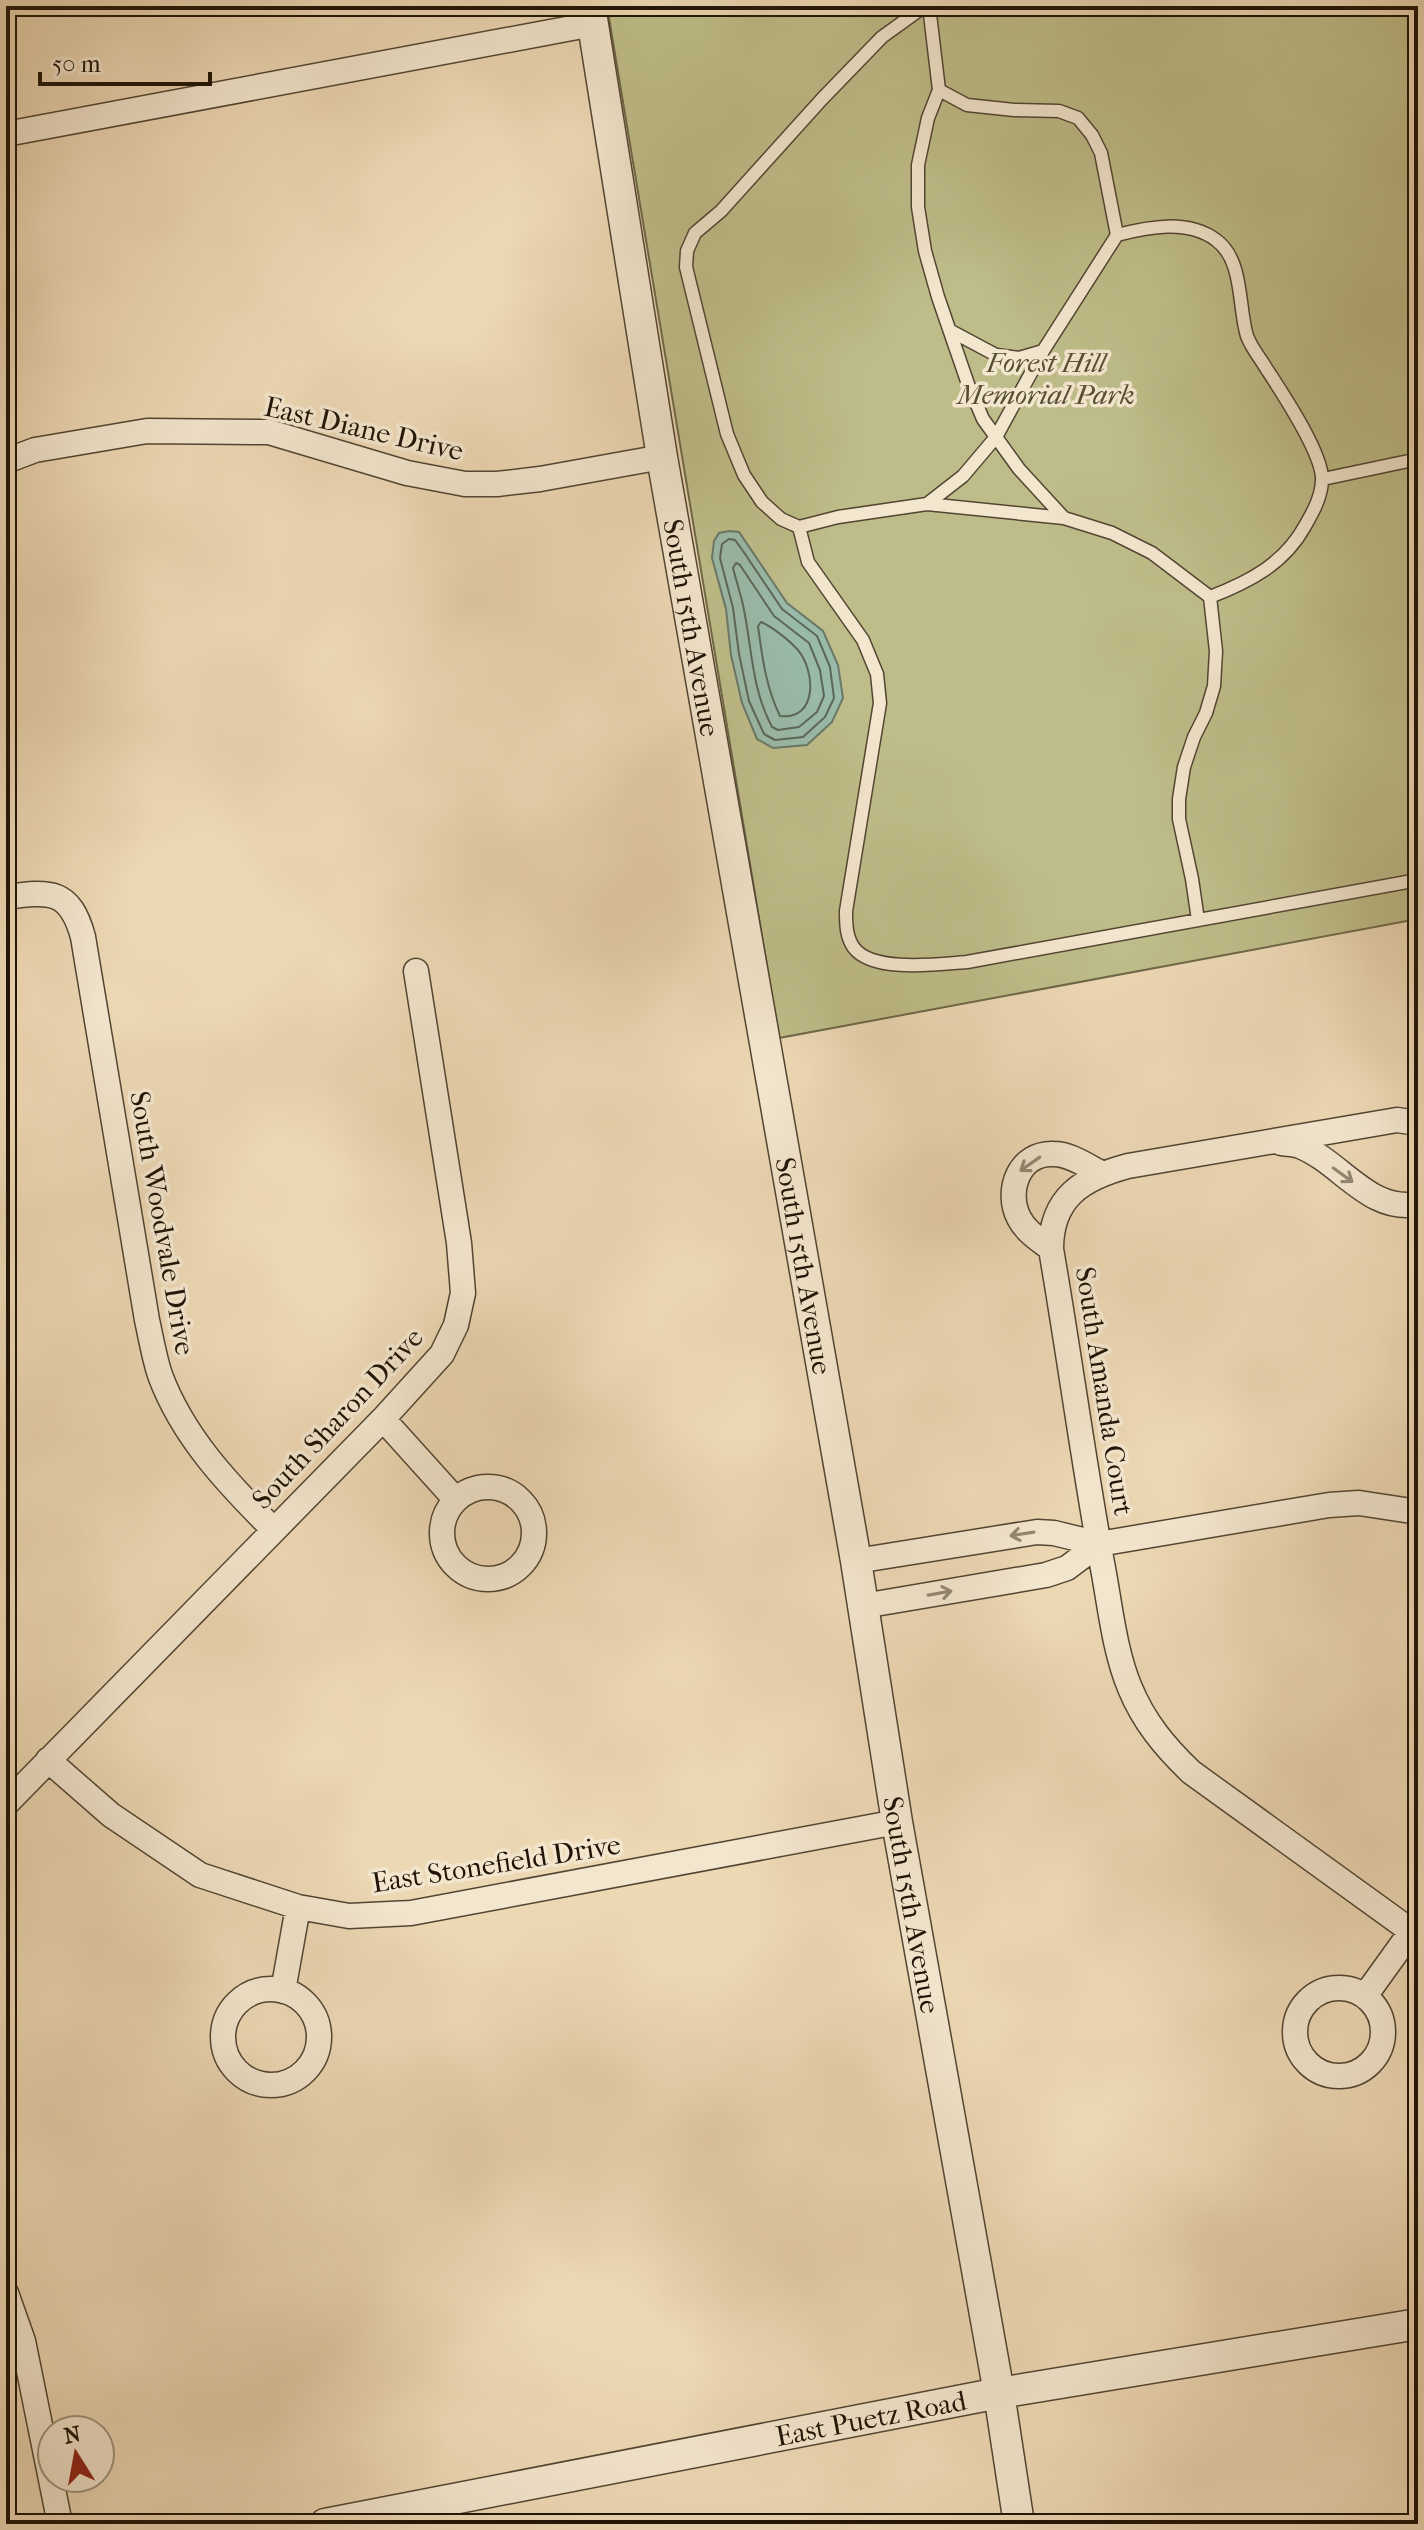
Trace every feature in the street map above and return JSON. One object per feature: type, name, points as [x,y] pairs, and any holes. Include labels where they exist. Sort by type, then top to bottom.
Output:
[{"type":"street","points":[[6,134],[592,15]]},
{"type":"street","name":"South 15th Avenue","points":[[592,15],[662,457],[856,1561],[897,1822],[999,2393],[1019,2524]]},
{"type":"street","name":"East Diane Drive","points":[[6,461],[35,450],[147,431],[269,432],[407,473],[465,484],[540,479],[662,457]]},
{"type":"street","name":"South Woodvale Drive","points":[[6,897],[40,894],[62,899],[77,916],[147,1320],[159,1372],[173,1404],[201,1450],[241,1498],[274,1530]]},
{"type":"street","name":"South Sharon Drive","points":[[6,1804],[383,1419],[442,1354],[456,1325],[463,1293],[459,1243],[416,971]]},
{"type":"street","name":"South Amanda Court","points":[[1414,1934],[1191,1772],[1148,1724],[1130,1688],[1119,1653],[1051,1249],[1051,1231],[1056,1216],[1068,1198],[1084,1182],[1101,1173],[1397,1120],[1418,1123]]},
{"type":"street","name":"South Amanda Court","points":[[1275,1143],[1299,1145],[1372,1196],[1389,1204],[1403,1207],[1418,1204]]},
{"type":"street","name":"South Amanda Court","points":[[1051,1249],[1019,1219],[1013,1189],[1017,1173],[1036,1157],[1054,1154],[1101,1173]]},
{"type":"street","points":[[383,1419],[456,1500]]},
{"type":"street","points":[[856,1561],[1037,1532],[1099,1544],[1329,1505],[1359,1503],[1418,1512]]},
{"type":"street","points":[[863,1606],[1046,1575],[1067,1568],[1099,1544]]},
{"type":"street","name":"East Stonefield Drive","points":[[48,1760],[111,1815],[200,1875],[298,1907],[349,1916],[411,1913],[897,1822]]},
{"type":"street","points":[[283,1991],[298,1907]]},
{"type":"street","points":[[1365,1996],[1414,1934]]},
{"type":"street","points":[[6,2293],[23,2341],[60,2524]]},
{"type":"street","name":"East Puetz Road","points":[[325,2524],[999,2393],[1418,2324]]},
{"type":"lane","points":[[1064,518],[1042,496],[983,419],[968,384],[925,251],[918,207],[918,165],[928,118],[939,90],[927,6],[882,37],[721,211],[695,233],[687,251],[686,267],[727,434],[744,475],[762,502],[781,519],[799,527],[838,517],[927,504],[1064,518],[1112,533],[1152,553],[1210,597],[1216,651],[1214,686],[1184,767],[1179,799],[1179,819],[1198,920]]},
{"type":"lane","points":[[939,90],[967,105],[1059,111],[1078,118],[1101,153],[1117,235]]},
{"type":"lane","points":[[927,504],[963,476],[996,437],[1043,351],[1117,235],[1143,228],[1176,226],[1199,230],[1219,241],[1232,261],[1248,338],[1316,454],[1323,479],[1317,505],[1299,537],[1278,560],[1244,584],[1210,597]]},
{"type":"lane","points":[[951,331],[996,355],[1019,358],[1043,351]]},
{"type":"lane","points":[[1323,479],[1418,459]]},
{"type":"lane","points":[[799,527],[808,562],[863,640],[877,674],[880,703],[846,911],[846,931],[855,950],[871,960],[922,965],[967,962],[1418,880]]},
{"type":"green space","name":"Forest Hill Memorial Park","points":[[607,6],[1418,6],[1418,919],[779,1038]]},
{"type":"water","points":[[739,532],[787,603],[823,631],[838,665],[843,698],[832,722],[807,745],[773,748],[757,739],[742,703],[731,655],[726,609],[712,558],[714,541],[719,533]]}]
